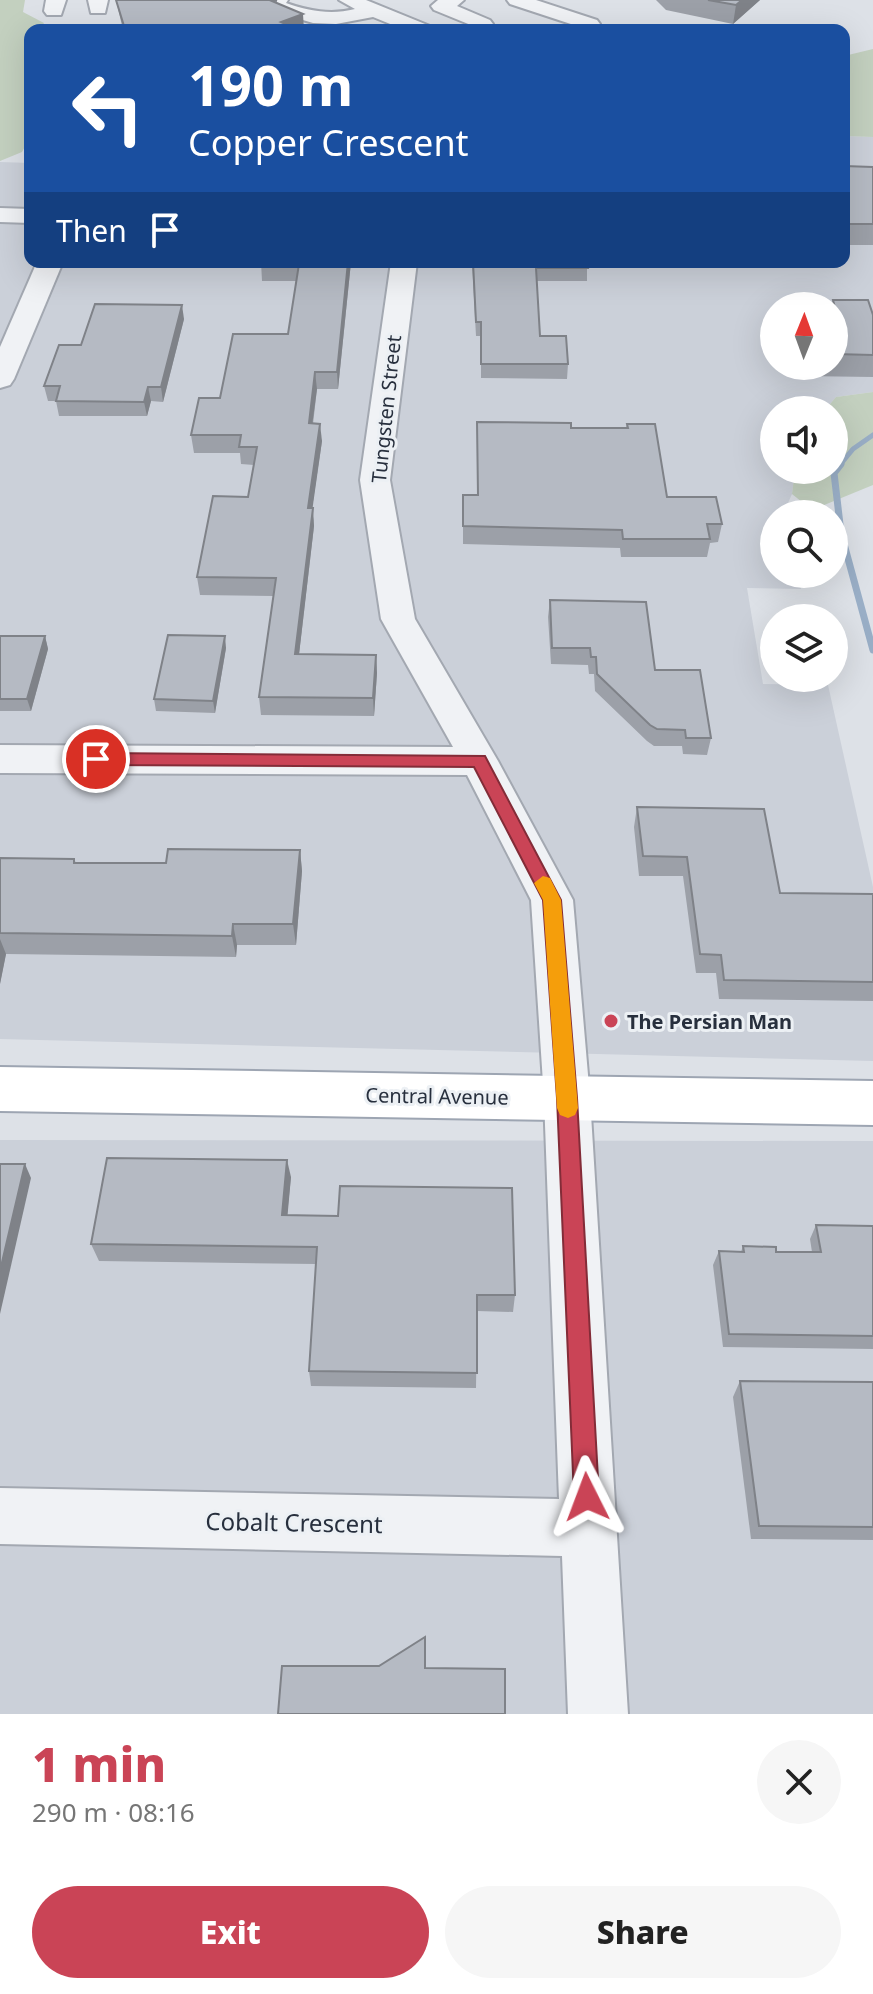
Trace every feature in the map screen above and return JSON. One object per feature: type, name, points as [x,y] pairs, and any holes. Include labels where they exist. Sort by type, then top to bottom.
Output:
[{"type":"main road","name":"Central Avenue","points":[[0,1089],[873,1103]]},
{"type":"street","points":[[278,0],[276,6],[314,19],[342,19],[374,10]]},
{"type":"street","points":[[349,0],[408,24]]},
{"type":"street","points":[[454,0],[441,6],[483,24]]},
{"type":"street","points":[[517,0],[590,24]]},
{"type":"street","points":[[553,24],[565,17]]},
{"type":"street","points":[[382,24],[396,19]]},
{"type":"street","points":[[0,215],[24,216]]},
{"type":"street","points":[[0,379],[47,268]]},
{"type":"street","name":"Tungsten Street","points":[[403,268],[375,480],[398,619],[479,761],[552,900],[567,1098],[598,1714]]},
{"type":"street","points":[[0,759],[479,761]]},
{"type":"street","name":"Cobalt Crescent","points":[[0,1516],[588,1528]]},
{"type":"shaded area","points":[[850,136],[873,137],[873,392],[843,396],[760,396],[760,484],[793,484],[789,500],[760,500],[760,588],[801,589],[747,588],[760,666],[760,692],[830,692],[873,887],[873,1061],[0,1039],[0,162],[24,163],[24,268],[850,268]]},
{"type":"shaded area","points":[[0,1140],[873,1141],[873,1714],[0,1714]]},
{"type":"green space","points":[[0,0],[25,0],[23,12],[44,23],[24,24],[24,148],[0,161]]},
{"type":"green space","points":[[873,49],[873,137],[850,136],[850,55]]},
{"type":"green space","points":[[873,392],[873,485],[836,500],[800,500],[792,494],[793,484],[848,484],[848,396],[843,396]]},
{"type":"building","points":[[116,0],[277,0],[272,1],[303,14],[281,22],[286,24],[123,24]]},
{"type":"building","points":[[708,0],[742,0],[736,5]]},
{"type":"building","points":[[850,166],[873,167],[873,224],[850,224]]},
{"type":"building","points":[[298,268],[347,268],[337,372],[315,372],[309,423],[320,424],[308,508],[313,508],[295,654],[376,655],[373,698],[259,697],[276,578],[197,577],[213,496],[248,497],[257,447],[239,447],[241,435],[191,435],[199,398],[220,398],[233,334],[288,334]]},
{"type":"building","points":[[473,268],[536,268],[540,336],[566,336],[568,364],[481,364],[481,322],[476,322]]},
{"type":"building","points":[[848,300],[868,300],[873,315],[873,355],[848,354]]},
{"type":"building","points":[[95,304],[182,305],[161,387],[148,387],[144,402],[56,401],[60,386],[44,386],[59,345],[81,345]]},
{"type":"building","points":[[477,422],[571,423],[571,428],[628,428],[627,424],[655,424],[667,497],[716,497],[722,524],[707,524],[710,539],[623,539],[622,530],[463,526],[463,495],[478,495]]},
{"type":"building","points":[[550,600],[646,602],[655,670],[700,670],[711,738],[686,738],[685,730],[657,729],[597,674],[596,657],[591,657],[590,648],[552,648]]},
{"type":"building","points":[[168,635],[225,636],[213,701],[154,699]]},
{"type":"building","points":[[0,636],[45,636],[27,699],[0,699]]},
{"type":"building","points":[[637,807],[764,809],[780,893],[873,894],[873,982],[724,980],[721,955],[700,954],[687,857],[643,856]]},
{"type":"building","points":[[168,849],[300,850],[293,924],[233,924],[232,936],[0,933],[0,858],[74,859],[74,863],[166,863]]},
{"type":"building","points":[[107,1158],[287,1160],[282,1215],[338,1216],[340,1186],[512,1188],[515,1295],[477,1295],[477,1373],[309,1371],[317,1247],[91,1244]]},
{"type":"building","points":[[0,1164],[25,1164],[0,1271]]},
{"type":"building","points":[[816,1225],[873,1226],[873,1336],[729,1334],[719,1251],[744,1252],[743,1246],[776,1247],[776,1252],[821,1252]]},
{"type":"building","points":[[740,1381],[873,1382],[873,1527],[759,1526]]},
{"type":"building","points":[[425,1637],[425,1668],[505,1669],[505,1714],[278,1714],[282,1666],[379,1666]]},
{"type":"waterway","points":[[848,455],[873,435]]},
{"type":"waterway","points":[[835,484],[841,533],[873,650]]},
{"type":"slow traffic","points":[[543,883],[552,900],[568,1108]]},
{"type":"place","name":"The Persian Man","points":[[611,1021]]},
{"type":"route","points":[[96,759],[479,761],[552,900],[567,1098],[587,1497]]}]
